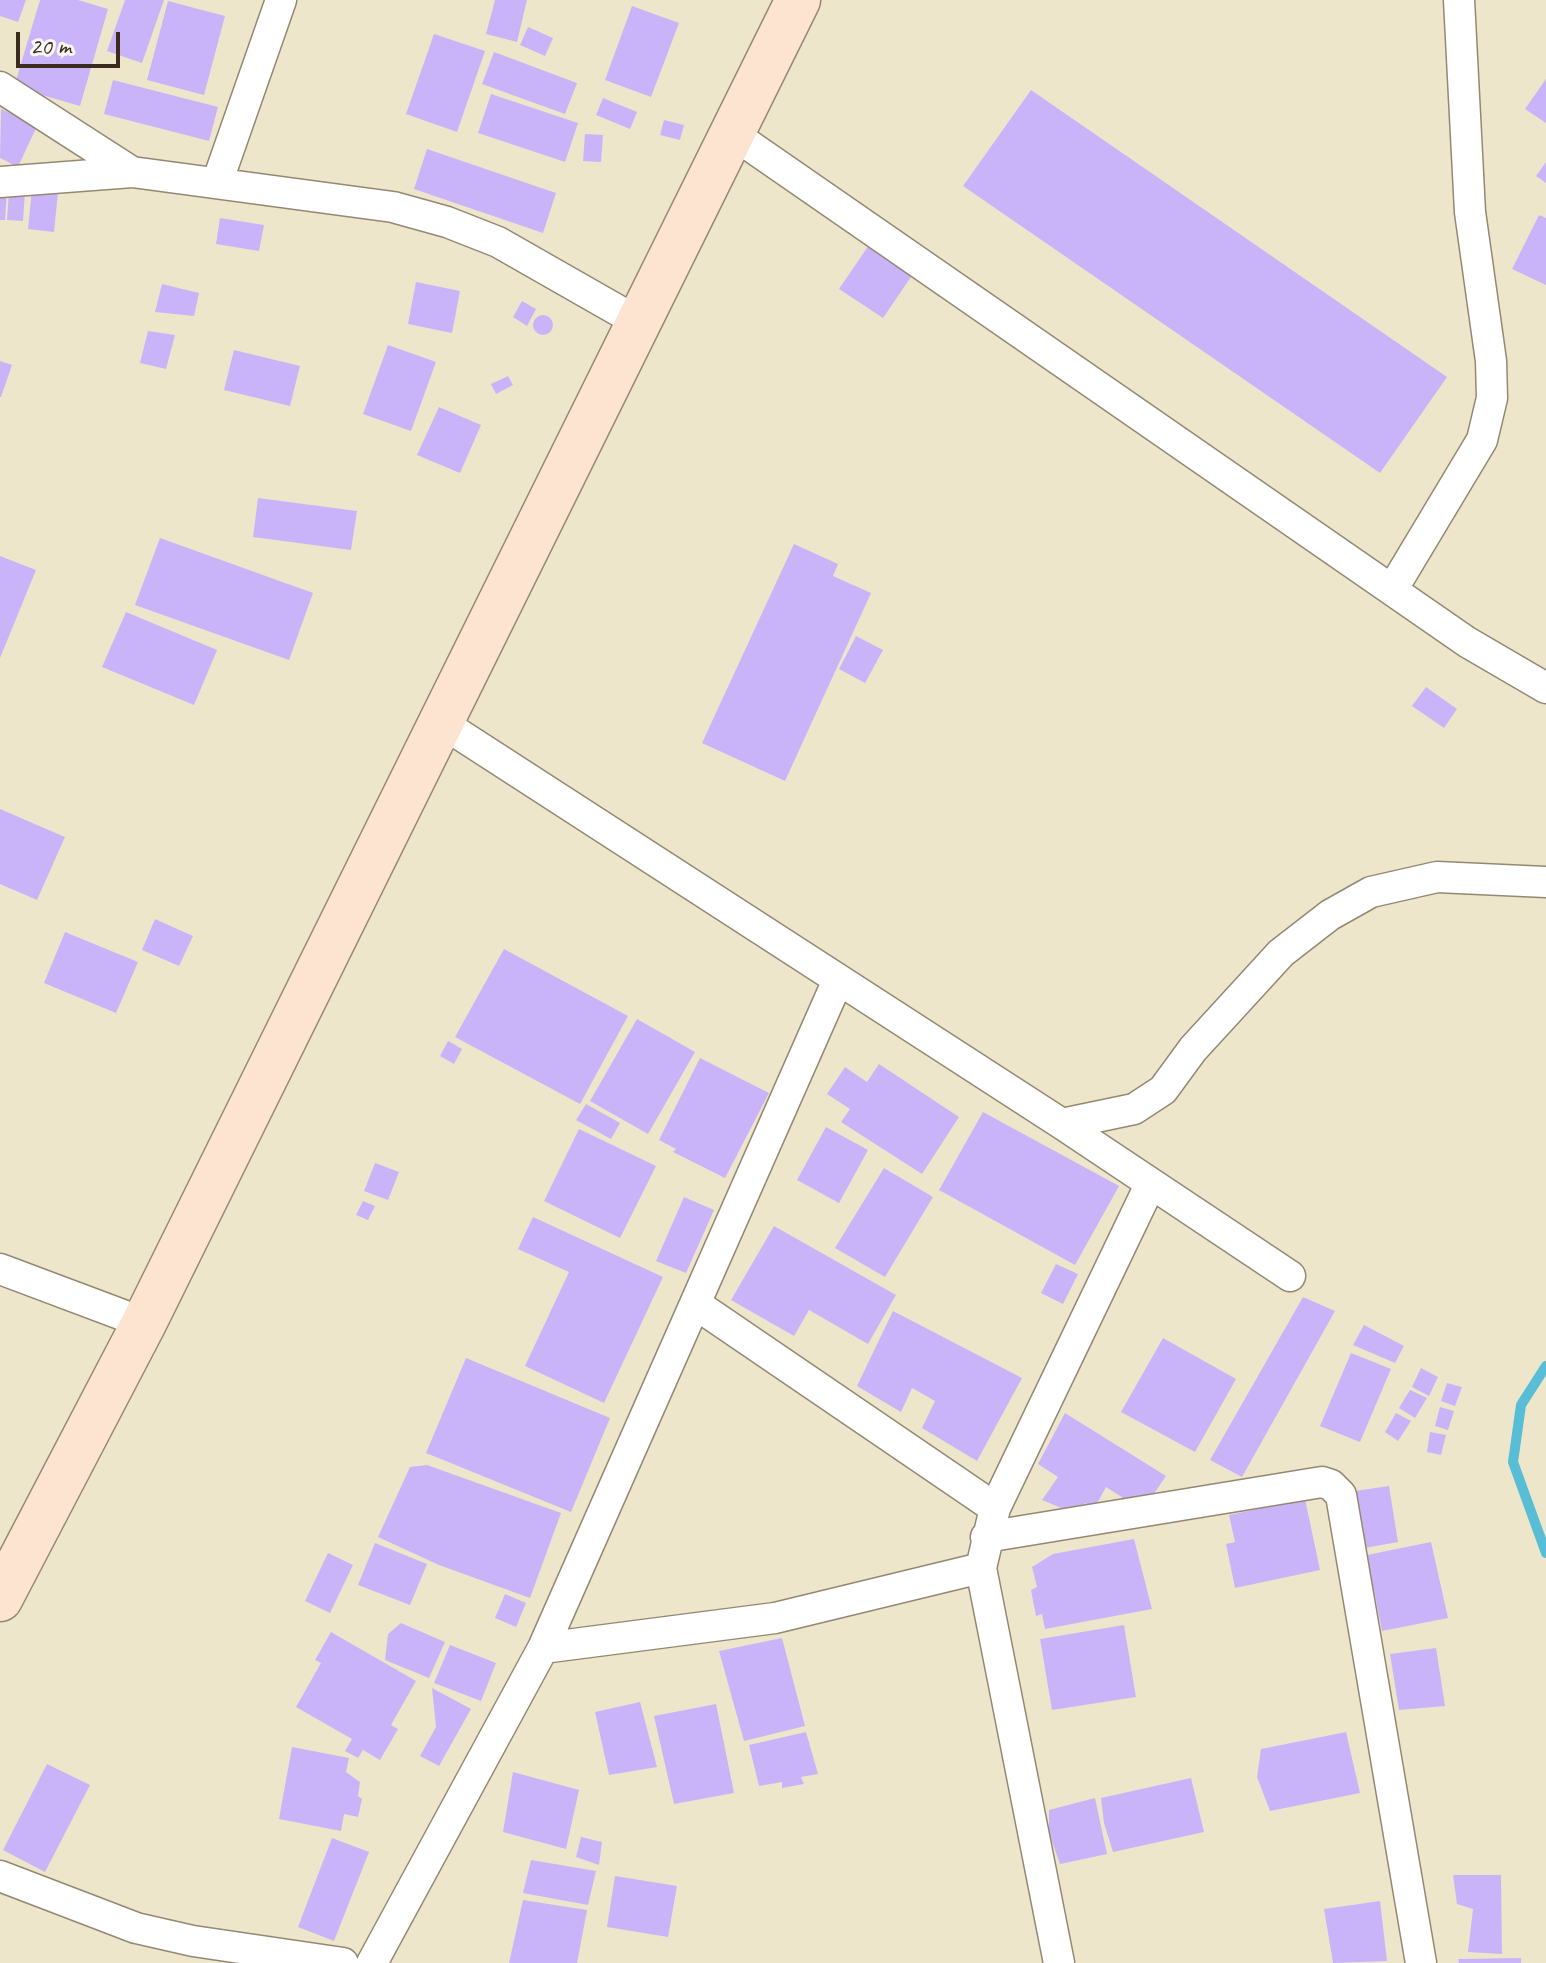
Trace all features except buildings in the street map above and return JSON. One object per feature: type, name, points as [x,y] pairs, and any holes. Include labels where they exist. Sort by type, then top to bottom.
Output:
[{"type":"street","points":[[217,183],[281,0]]},
{"type":"street","points":[[0,1599],[144,1323],[798,0]]},
{"type":"street","points":[[1392,590],[1482,440],[1492,398],[1491,361],[1470,212],[1459,0]]},
{"type":"street","points":[[0,87],[132,172]]},
{"type":"street","points":[[733,134],[1467,642],[1546,688]]},
{"type":"street","points":[[0,182],[132,172],[393,207],[447,222],[498,242],[640,323]]},
{"type":"street","points":[[442,723],[1062,1124],[1290,1276]]},
{"type":"street","points":[[1062,1124],[1134,1109],[1163,1090],[1193,1049],[1281,953],[1330,915],[1371,892],[1437,877],[1546,882]]},
{"type":"street","points":[[372,1963],[543,1648],[838,980]]},
{"type":"street","points":[[1059,1963],[981,1568],[995,1508],[1150,1185]]},
{"type":"street","points":[[0,1269],[144,1323]]},
{"type":"street","points":[[697,1305],[995,1508]]},
{"type":"street","points":[[986,1537],[1322,1482],[1331,1485],[1341,1495],[1421,1963]]},
{"type":"street","points":[[543,1648],[775,1618],[981,1568]]},
{"type":"street","points":[[0,1876],[136,1928],[193,1941],[343,1963]]},
{"type":"waterway","points":[[1546,1366],[1521,1405],[1513,1462],[1546,1553]]}]
